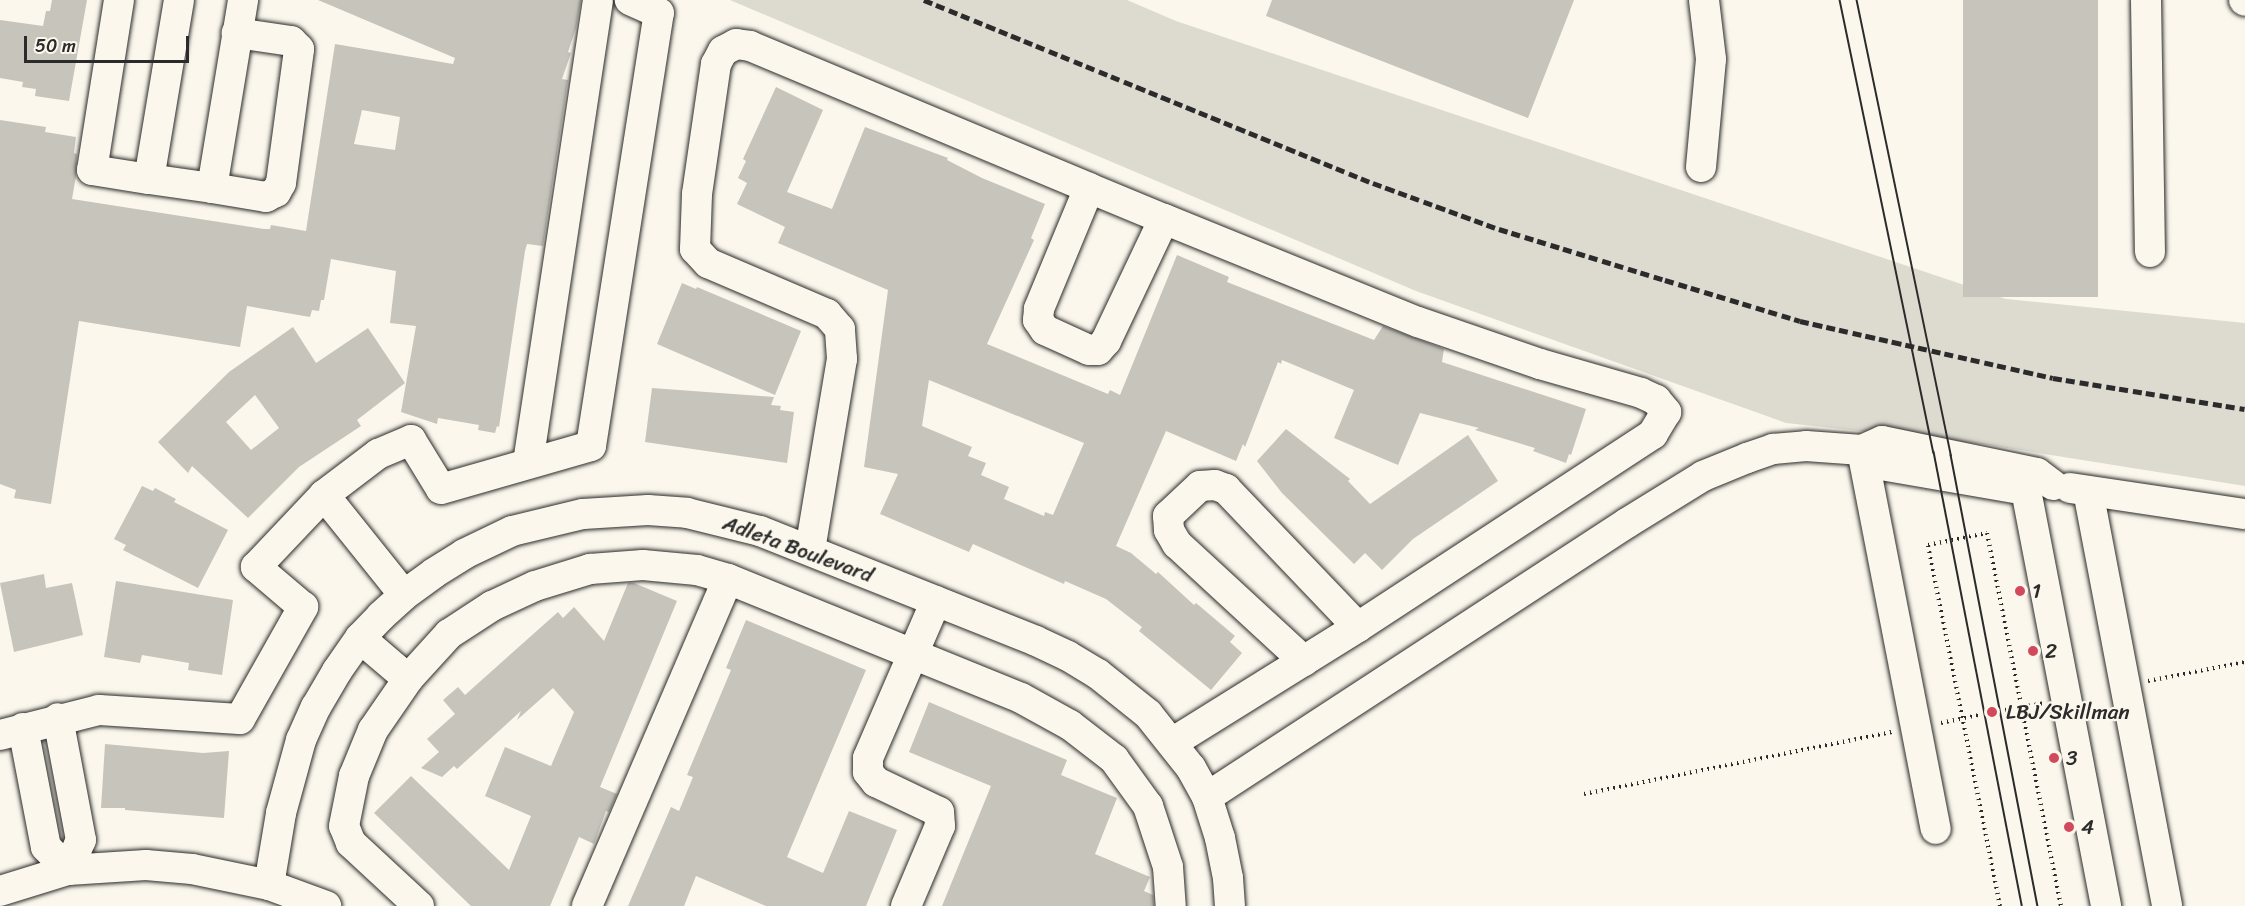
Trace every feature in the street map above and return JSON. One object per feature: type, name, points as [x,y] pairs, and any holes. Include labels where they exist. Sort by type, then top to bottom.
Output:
[{"type":"street","points":[[119,0],[92,170],[266,197],[276,192],[281,183],[299,49],[291,41],[237,33]]},
{"type":"street","points":[[149,179],[179,0]]},
{"type":"street","points":[[212,188],[243,0]]},
{"type":"street","points":[[528,463],[598,0]]},
{"type":"street","points":[[68,870],[46,847],[12,731],[58,718],[99,710],[240,719],[303,607],[256,567],[324,495],[378,454],[411,440],[441,489],[591,446],[659,13],[630,0]]},
{"type":"street","points":[[1701,167],[1711,59],[1704,0]]},
{"type":"street","points":[[2146,0],[2150,252]]},
{"type":"street","points":[[810,550],[842,359],[840,329],[827,314],[708,263],[695,249],[697,194],[716,64],[723,51],[736,44],[750,46],[1418,322],[1540,364],[1641,393],[1656,400],[1666,412],[1653,434],[1358,627],[1207,723],[1173,742]]},
{"type":"street","points":[[1089,188],[1039,309],[1038,320],[1044,330],[1089,350],[1098,350],[1106,341],[1164,219]]},
{"type":"street","points":[[1207,797],[1702,476],[1773,449],[1806,446],[1863,450],[1882,441],[2037,473],[2106,906]]},
{"type":"street","points":[[1863,450],[1936,829]]},
{"type":"street","points":[[1304,661],[1176,544],[1169,530],[1168,516],[1200,486],[1215,485],[1226,489],[1358,627]]},
{"type":"street","points":[[2040,488],[2088,491],[2245,514]]},
{"type":"street","points":[[2088,491],[2167,906]]},
{"type":"street","points":[[324,495],[404,595]]},
{"type":"street","name":"Adleta Boulevard","points":[[268,885],[281,813],[301,740],[316,707],[360,638],[404,595],[464,554],[512,531],[562,518],[615,510],[687,513],[724,520],[810,550],[1068,656],[1117,688],[1148,714],[1173,742],[1207,797],[1220,838],[1228,878],[1230,906]]},
{"type":"street","points":[[419,906],[351,843],[344,826],[354,776],[373,730],[408,679],[449,634],[492,606],[535,586],[590,569],[643,565],[698,570],[728,579],[916,649],[1021,698],[1070,725],[1114,759],[1148,806],[1168,867],[1171,906]]},
{"type":"street","points":[[587,906],[728,579]]},
{"type":"street","points":[[906,906],[940,826],[939,812],[876,782],[868,772],[868,758],[936,601]]},
{"type":"street","points":[[360,638],[408,679]]},
{"type":"street","points":[[58,718],[81,840],[68,870]]},
{"type":"street","points":[[8,895],[68,870],[146,865],[192,869],[268,885],[326,906]]},
{"type":"path","points":[[2000,906],[1928,545],[1987,533],[2061,906]]},
{"type":"path","points":[[2141,682],[2245,662]]},
{"type":"path","points":[[2005,710],[2050,702]]},
{"type":"path","points":[[1963,719],[1979,715]]},
{"type":"path","points":[[1584,794],[1915,727]]},
{"type":"shaded area","points":[[730,0],[1127,0],[1176,21],[2006,299],[2245,323],[2245,486],[1989,445],[1786,423],[1416,291]]},
{"type":"building","points":[[52,0],[87,0],[69,101],[35,96],[36,89],[22,87],[23,82],[0,78],[0,20],[43,26],[46,11],[50,11]]},
{"type":"building","points":[[318,0],[581,0],[576,28],[568,52],[571,53],[562,79],[568,80],[543,246],[527,244],[525,251],[499,427],[497,426],[495,433],[478,430],[479,425],[438,418],[437,424],[401,412],[416,326],[390,323],[396,271],[331,259],[324,300],[321,300],[319,311],[312,310],[310,317],[247,306],[240,347],[79,321],[51,504],[14,498],[16,490],[0,484],[0,120],[46,127],[45,132],[76,137],[74,153],[77,154],[76,176],[72,199],[264,229],[270,229],[271,225],[306,231],[335,44],[453,64],[455,58]],"holes":[[[362,110],[400,117],[395,150],[354,144]]]},
{"type":"building","points":[[1272,0],[1574,0],[1528,118],[1266,16]]},
{"type":"building","points":[[1963,0],[2098,0],[2098,297],[1963,297]]},
{"type":"building","points":[[776,87],[823,110],[787,192],[832,209],[865,127],[948,158],[947,160],[982,178],[1045,204],[1031,238],[1034,240],[987,344],[1108,394],[1110,390],[1120,395],[1177,255],[1229,277],[1227,282],[1374,340],[1383,326],[1444,349],[1442,362],[1586,409],[1571,455],[1569,454],[1566,463],[1533,451],[1535,448],[1475,430],[1479,428],[1420,413],[1398,465],[1334,438],[1354,390],[1282,360],[1281,364],[1278,362],[1245,447],[1243,444],[1236,461],[1166,431],[1116,546],[1131,553],[1156,574],[1158,572],[1194,605],[1196,603],[1235,636],[1230,642],[1242,653],[1211,690],[1139,631],[1142,627],[1106,599],[1065,581],[1064,584],[973,544],[969,552],[880,514],[898,474],[864,467],[888,290],[778,243],[785,227],[737,204],[747,183],[738,178],[746,161],[743,159]],"holes":[[[929,380],[1084,443],[1053,515],[1045,512],[1044,516],[1004,499],[1009,487],[981,475],[986,463],[968,456],[972,447],[922,426]]]},
{"type":"building","points":[[682,283],[696,289],[697,287],[801,331],[775,395],[657,344]]},
{"type":"building","points":[[293,327],[316,363],[368,328],[405,383],[357,420],[361,426],[299,467],[248,518],[192,466],[188,473],[158,442],[229,372]],"holes":[[[255,395],[279,428],[251,450],[226,422]]]},
{"type":"building","points":[[652,388],[774,397],[771,405],[781,406],[780,410],[794,412],[787,463],[645,442]]},
{"type":"building","points":[[1286,429],[1350,479],[1348,481],[1370,504],[1468,435],[1498,481],[1413,539],[1382,570],[1365,553],[1354,564],[1282,493],[1257,461]]},
{"type":"building","points":[[142,486],[153,491],[155,488],[176,499],[174,502],[228,530],[198,588],[123,550],[126,545],[114,539]]},
{"type":"building","points":[[44,574],[46,588],[72,583],[83,635],[14,652],[0,583]]},
{"type":"building","points":[[116,581],[233,600],[222,675],[188,670],[189,663],[142,655],[140,663],[104,657]]},
{"type":"building","points":[[628,583],[634,583],[677,601],[600,787],[617,794],[609,812],[606,811],[594,844],[579,837],[550,906],[471,906],[374,813],[411,776],[509,870],[531,816],[485,796],[505,747],[551,766],[574,712],[553,688],[517,720],[521,711],[457,769],[454,766],[442,777],[421,768],[439,752],[427,739],[455,714],[443,700],[458,687],[465,695],[558,612],[563,618],[574,607],[604,641]]},
{"type":"building","points":[[746,620],[866,670],[787,857],[823,873],[849,811],[897,830],[866,906],[766,906],[696,876],[684,906],[628,906],[671,807],[679,811],[693,777],[687,775],[731,670],[726,668]]},
{"type":"building","points":[[929,702],[1067,760],[1061,775],[1117,798],[1095,854],[1150,877],[1144,891],[1153,895],[1154,906],[942,906],[991,786],[909,752]]},
{"type":"building","points":[[105,744],[203,753],[229,751],[224,818],[125,810],[125,808],[101,808]]},
{"type":"tram line","points":[[1840,0],[1934,452],[2022,906]]},
{"type":"tram line","points":[[1857,0],[1951,455],[2038,906]]},
{"type":"railway","points":[[924,0],[1373,183],[1499,229],[1800,321],[2053,378],[2245,409]]},
{"type":"place","name":"1","points":[[2020,591]]},
{"type":"place","name":"2","points":[[2033,651]]},
{"type":"place","name":"LBJ/Skillman","points":[[1992,712]]},
{"type":"place","name":"3","points":[[2054,758]]},
{"type":"place","name":"4","points":[[2069,827]]}]
